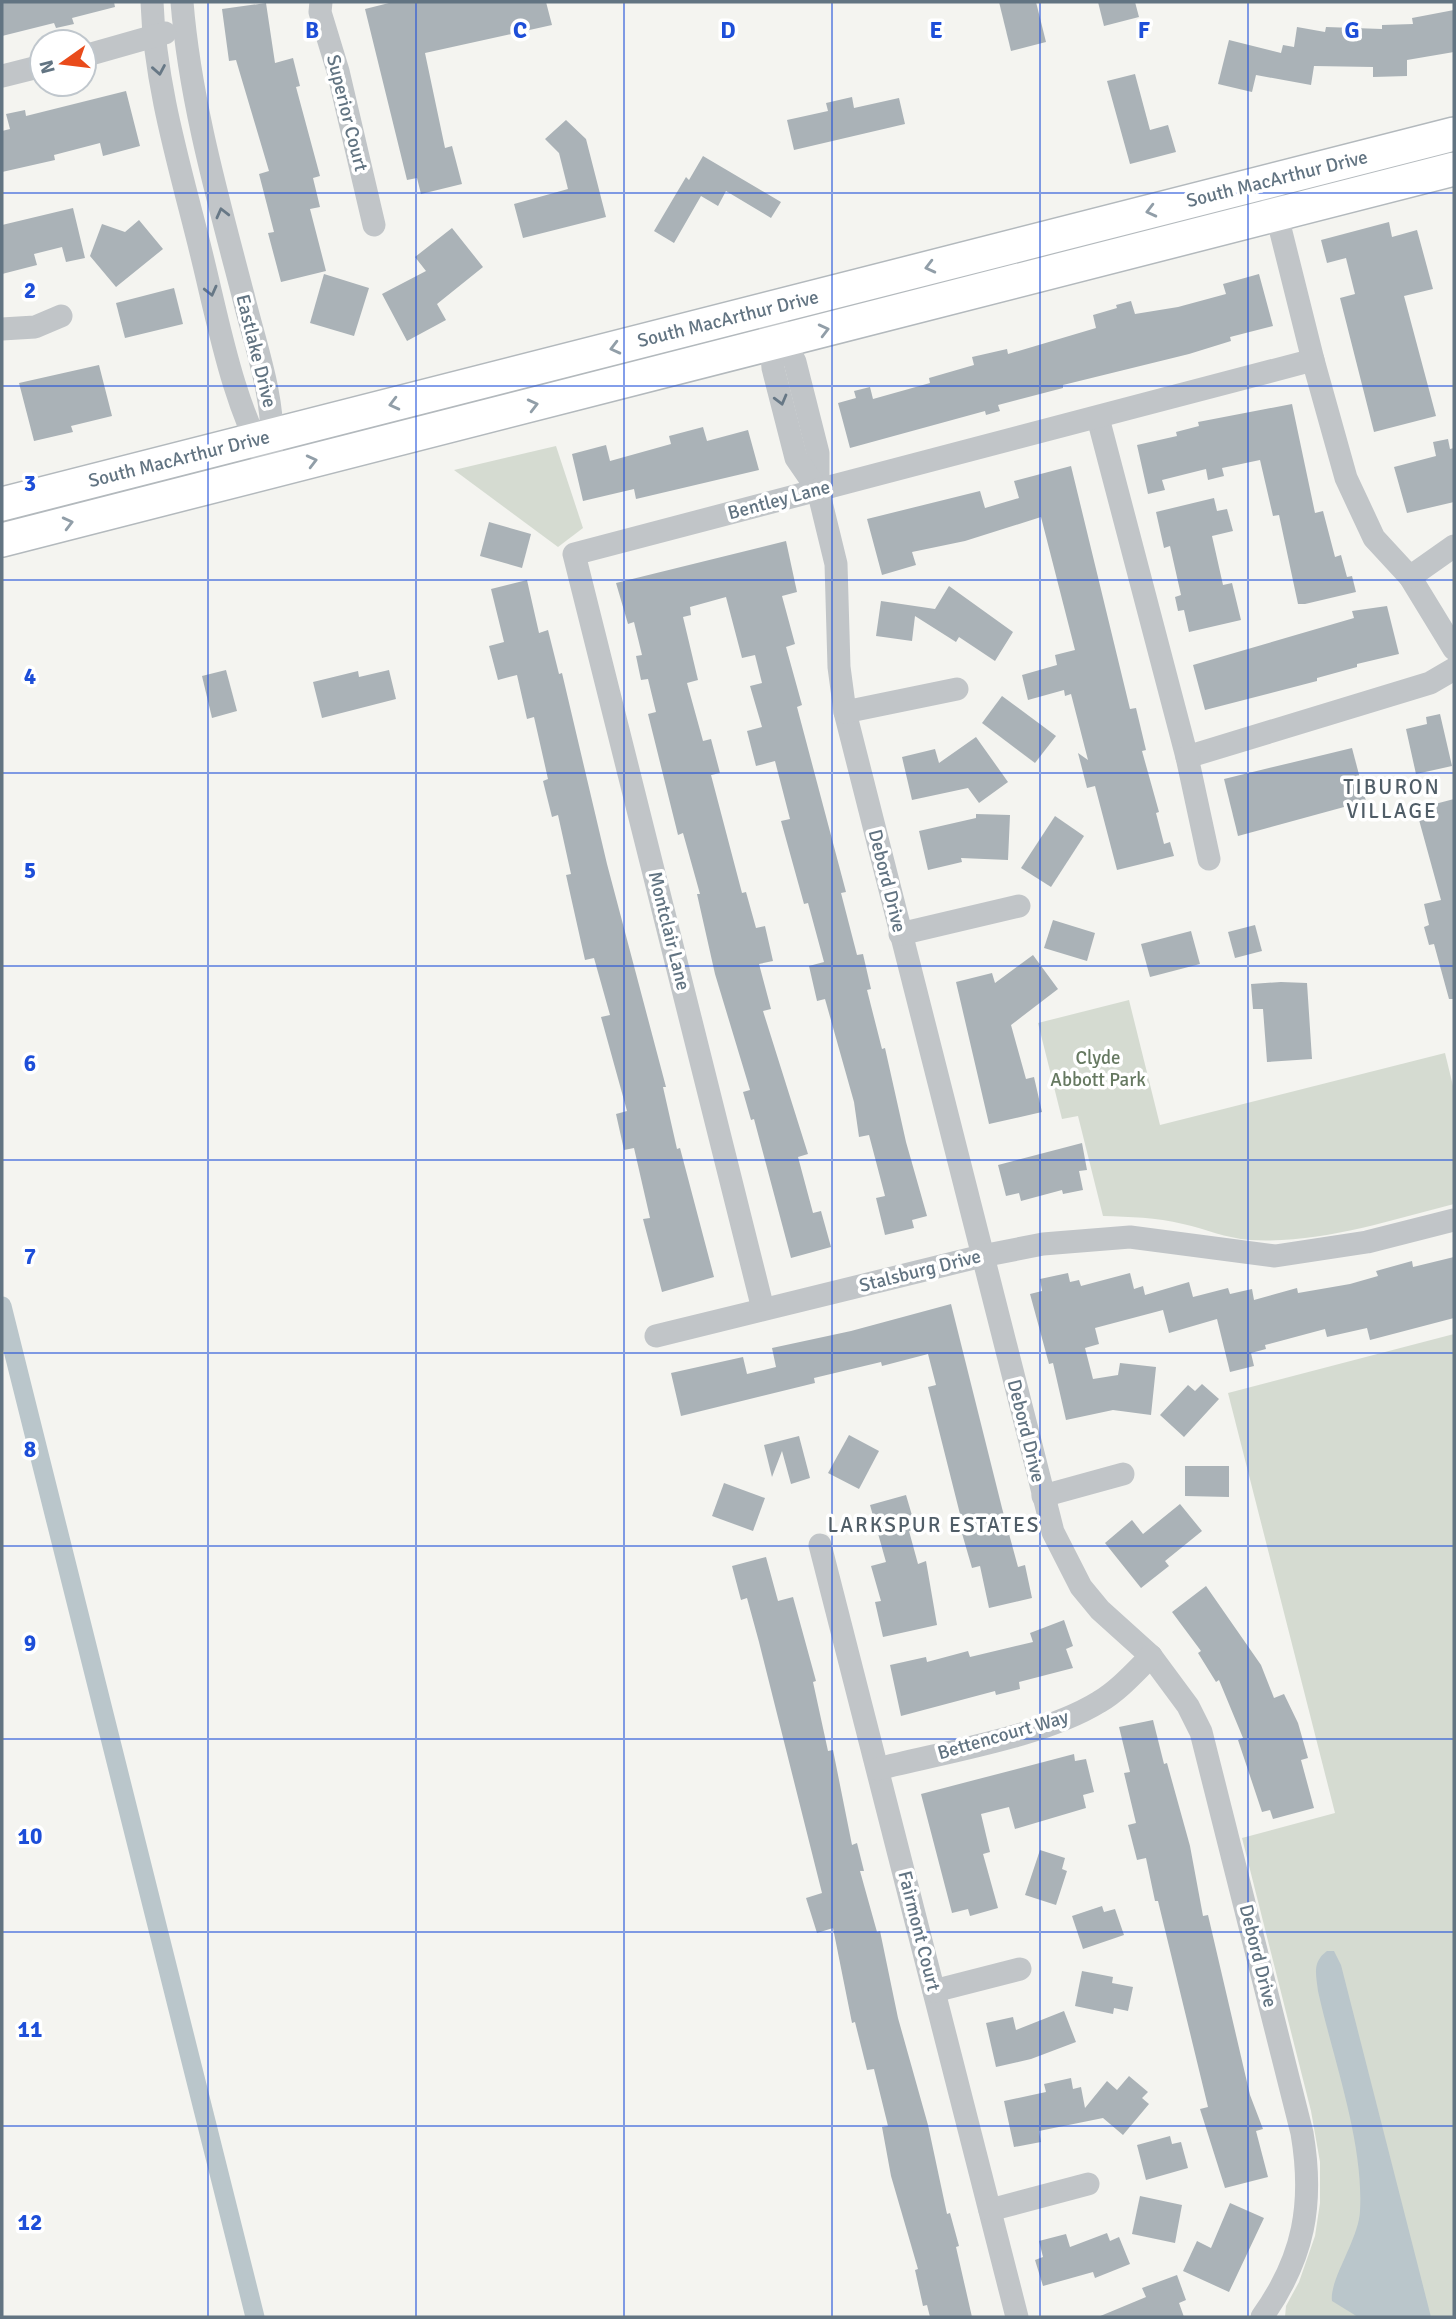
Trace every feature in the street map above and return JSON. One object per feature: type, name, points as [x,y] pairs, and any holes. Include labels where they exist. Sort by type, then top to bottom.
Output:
[{"type":"main road","name":"South MacArthur Drive","points":[[2,504],[1454,134]]},
{"type":"main road","name":"South MacArthur Drive","points":[[2,540],[1454,169]]},
{"type":"street","name":"Eastlake Drive","points":[[152,2],[153,39],[170,127],[242,415],[263,438]]},
{"type":"street","name":"Superior Court","points":[[321,2],[320,12],[338,71],[374,225]]},
{"type":"street","name":"Eastlake Drive","points":[[183,13],[215,187],[271,408],[263,438],[271,471]]},
{"type":"street","points":[[98,53],[153,39],[183,13]]},
{"type":"street","points":[[2,76],[28,70]]},
{"type":"street","points":[[1268,181],[1312,360],[1346,478],[1374,538],[1410,577],[1454,649]]},
{"type":"street","name":"Debord Drive","points":[[769,309],[778,342],[773,368],[796,458],[818,490],[836,564],[839,667],[845,712],[1053,1532],[1081,1587],[1100,1610],[1151,1656],[1188,1706],[1201,1731],[1302,2133],[1309,2170],[1302,2237],[1284,2285],[1262,2317]]},
{"type":"street","points":[[2,329],[35,327],[61,316]]},
{"type":"street","name":"Bentley Lane","points":[[574,554],[1312,360]]},
{"type":"street","points":[[1098,418],[1186,757],[1209,859]]},
{"type":"street","points":[[1410,577],[1454,545]]},
{"type":"street","name":"Montclair Lane","points":[[574,554],[763,1309]]},
{"type":"street","points":[[1186,757],[1430,683],[1454,669]]},
{"type":"street","points":[[845,712],[957,690]]},
{"type":"street","points":[[900,934],[1018,906]]},
{"type":"street","name":"Stalsburg Drive","points":[[656,1336],[982,1256],[1088,1238],[1130,1237],[1275,1256],[1367,1242],[1454,1220]]},
{"type":"street","points":[[1043,1496],[1123,1474]]},
{"type":"street","name":"Fairmont Court","points":[[820,1545],[1017,2317]]},
{"type":"street","name":"Bettencourt Way","points":[[878,1769],[1043,1727],[1072,1716],[1100,1702],[1151,1656]]},
{"type":"street","points":[[934,1991],[1020,1969]]},
{"type":"street","points":[[990,2210],[1088,2184]]},
{"type":"green space","points":[[556,446],[583,528],[558,547],[454,470]]},
{"type":"green space","name":"Clyde Abbott Park","points":[[1129,1000],[1160,1125],[1445,1053],[1454,1090],[1454,1204],[1353,1230],[1276,1240],[1241,1239],[1163,1220],[1103,1216],[1078,1116],[1062,1119],[1038,1023]]},
{"type":"green space","points":[[1454,1334],[1454,2317],[1285,2317],[1286,2306],[1299,2282],[1315,2236],[1320,2203],[1320,2162],[1311,2111],[1242,1838],[1335,1813],[1228,1393]]},
{"type":"shaded area","points":[[1327,1951],[1334,1951],[1341,1965],[1431,2317],[1358,2317],[1332,2301],[1335,2282],[1358,2222],[1360,2185],[1346,2101],[1318,1991],[1317,1964]]},
{"type":"building","points":[[2,2],[114,2],[115,7],[72,18],[74,24],[56,28],[54,23],[2,36]]},
{"type":"building","points":[[393,2],[546,2],[552,25],[425,53],[445,148],[452,146],[462,184],[421,194],[417,178],[407,180],[365,9]]},
{"type":"building","points":[[999,2],[1036,2],[1046,42],[1011,51]]},
{"type":"building","points":[[1098,2],[1135,2],[1139,17],[1104,26]]},
{"type":"building","points":[[266,3],[275,63],[293,58],[300,86],[296,87],[320,176],[313,178],[320,207],[310,209],[326,271],[281,282],[268,233],[274,232],[259,174],[269,171],[236,60],[229,61],[222,9]]},
{"type":"building","points":[[1454,10],[1454,52],[1407,60],[1407,76],[1373,77],[1373,67],[1314,66],[1311,85],[1256,75],[1252,92],[1218,84],[1229,40],[1281,53],[1283,45],[1294,47],[1297,27],[1325,32],[1326,27],[1382,29],[1382,25],[1413,24],[1412,18]]},
{"type":"building","points":[[1135,74],[1150,130],[1168,125],[1176,152],[1130,164],[1107,81]]},
{"type":"building","points":[[126,91],[140,146],[103,156],[100,143],[54,155],[55,160],[2,172],[2,131],[10,129],[6,114],[25,110],[26,116]]},
{"type":"building","points":[[852,97],[854,108],[899,98],[905,124],[794,150],[787,120],[828,111],[826,103]]},
{"type":"building","points":[[566,120],[586,139],[606,217],[523,238],[514,204],[568,189],[559,153],[545,139]]},
{"type":"building","points":[[703,156],[781,202],[771,218],[726,191],[718,206],[701,196],[674,243],[654,231],[686,177],[689,180]]},
{"type":"building","points":[[73,208],[85,258],[66,262],[62,247],[34,254],[37,265],[2,274],[2,225]]},
{"type":"building","points":[[139,220],[163,249],[116,287],[90,256],[102,224],[125,232]]},
{"type":"building","points":[[1389,222],[1392,237],[1417,230],[1433,289],[1404,296],[1436,416],[1374,432],[1340,298],[1355,294],[1346,258],[1327,263],[1321,240]]},
{"type":"building","points":[[452,228],[483,267],[437,304],[446,320],[407,341],[382,294],[426,271],[415,257]]},
{"type":"building","points":[[324,274],[369,288],[354,336],[310,323]]},
{"type":"building","points":[[1259,274],[1273,326],[1230,337],[1231,341],[1189,354],[1063,385],[1063,388],[998,405],[1000,411],[986,415],[985,411],[850,448],[838,403],[856,398],[854,391],[870,387],[873,399],[930,383],[929,378],[974,365],[972,357],[1007,349],[1008,354],[1096,328],[1093,315],[1117,308],[1116,305],[1131,301],[1135,314],[1178,307],[1226,294],[1223,284]]},
{"type":"building","points":[[174,288],[183,324],[125,338],[116,303]]},
{"type":"building","points":[[99,365],[112,416],[71,426],[73,432],[34,441],[19,383]]},
{"type":"building","points":[[1292,404],[1315,513],[1323,511],[1335,557],[1341,555],[1347,577],[1352,576],[1356,592],[1305,604],[1298,604],[1279,515],[1273,516],[1260,460],[1222,468],[1224,476],[1208,480],[1206,469],[1162,480],[1165,490],[1148,494],[1137,445],[1177,436],[1176,432],[1199,426],[1198,422]]},
{"type":"building","points":[[703,427],[707,441],[748,430],[759,470],[636,499],[634,489],[583,501],[572,454],[606,445],[610,461],[671,444],[669,436]]},
{"type":"building","points":[[1448,439],[1450,449],[1454,448],[1454,502],[1407,513],[1394,467],[1436,456],[1433,442]]},
{"type":"building","points":[[1071,466],[1130,709],[1136,708],[1146,750],[1142,751],[1159,812],[1156,813],[1164,844],[1170,842],[1174,856],[1117,870],[1095,786],[1087,788],[1078,753],[1088,760],[1071,694],[1065,696],[1064,690],[1028,700],[1022,675],[1057,665],[1055,655],[1075,650],[1041,517],[965,541],[912,552],[916,565],[882,575],[867,519],[980,491],[985,508],[1019,498],[1014,481]]},
{"type":"building","points":[[1214,498],[1217,511],[1227,509],[1233,531],[1212,536],[1223,585],[1232,583],[1241,620],[1189,632],[1184,610],[1178,611],[1175,597],[1181,595],[1170,546],[1164,548],[1156,512]]},
{"type":"building","points":[[489,522],[531,534],[522,568],[480,556]]},
{"type":"building","points":[[786,541],[797,592],[782,596],[795,644],[786,647],[802,705],[797,707],[846,892],[841,893],[857,955],[863,954],[871,989],[867,990],[882,1049],[885,1048],[906,1142],[927,1216],[912,1220],[914,1228],[885,1235],[876,1198],[885,1196],[869,1135],[859,1137],[854,1102],[825,999],[817,1001],[809,966],[824,962],[808,903],[804,904],[781,821],[790,819],[775,761],[756,766],[747,731],[762,727],[750,686],[762,683],[755,655],[742,658],[726,597],[690,607],[691,615],[683,617],[698,680],[687,683],[703,741],[711,739],[720,773],[711,775],[742,893],[746,892],[756,928],[765,926],[773,961],[759,964],[771,1009],[763,1011],[808,1154],[798,1157],[813,1213],[821,1211],[831,1247],[791,1258],[754,1119],[751,1120],[743,1092],[750,1090],[715,974],[697,894],[700,894],[683,833],[678,835],[648,714],[656,712],[648,679],[641,680],[636,656],[642,655],[634,622],[628,624],[616,583]]},
{"type":"building","points":[[527,580],[539,633],[548,630],[559,674],[562,673],[607,864],[666,1087],[663,1087],[677,1149],[680,1148],[714,1277],[662,1292],[643,1219],[650,1218],[634,1148],[624,1150],[616,1114],[627,1111],[601,1017],[610,1015],[594,958],[585,960],[566,875],[571,874],[558,815],[552,817],[543,781],[548,779],[534,717],[527,719],[517,675],[498,680],[489,646],[504,642],[491,589]]},
{"type":"building","points":[[949,586],[1013,632],[995,661],[959,637],[956,642],[915,616],[912,641],[876,636],[881,601],[935,609]]},
{"type":"building","points":[[1387,606],[1399,654],[1357,664],[1357,667],[1317,678],[1317,681],[1205,710],[1193,665],[1354,618],[1352,611]]},
{"type":"building","points":[[226,670],[237,711],[212,718],[202,676]]},
{"type":"building","points":[[389,670],[396,699],[322,718],[313,682],[358,671],[359,677]]},
{"type":"building","points":[[1002,696],[1056,736],[1035,763],[982,723]]},
{"type":"building","points":[[1440,714],[1452,766],[1416,774],[1406,729],[1427,724],[1426,717]]},
{"type":"building","points":[[976,737],[1008,782],[979,803],[968,788],[912,800],[902,757],[935,749],[939,763]]},
{"type":"building","points":[[1352,748],[1366,801],[1238,836],[1224,779]]},
{"type":"building","points":[[1454,799],[1454,999],[1449,999],[1434,944],[1429,945],[1424,927],[1429,925],[1424,904],[1441,900],[1416,809]]},
{"type":"building","points":[[976,814],[1010,815],[1008,860],[961,858],[962,862],[928,870],[919,831],[976,818]]},
{"type":"building","points":[[1055,816],[1084,836],[1051,887],[1021,868]]},
{"type":"building","points":[[1053,920],[1095,933],[1087,961],[1044,948]]},
{"type":"building","points":[[1255,925],[1262,951],[1235,958],[1228,932]]},
{"type":"building","points":[[1191,931],[1200,964],[1150,977],[1141,944]]},
{"type":"building","points":[[1033,955],[1058,989],[1011,1025],[1026,1079],[1034,1077],[1042,1112],[989,1124],[956,982],[992,973],[995,983]]},
{"type":"building","points":[[1307,983],[1312,1059],[1267,1062],[1263,1009],[1253,1009],[1251,984]]},
{"type":"building","points":[[1082,1143],[1087,1170],[1079,1171],[1083,1190],[1063,1194],[1062,1190],[1021,1201],[1019,1193],[1006,1196],[998,1165]]},
{"type":"building","points":[[1454,1257],[1454,1318],[1370,1340],[1367,1328],[1327,1337],[1325,1329],[1265,1345],[1266,1349],[1251,1353],[1254,1366],[1230,1372],[1217,1319],[1169,1333],[1163,1310],[1095,1328],[1099,1344],[1085,1348],[1093,1379],[1118,1375],[1120,1363],[1156,1367],[1151,1415],[1113,1410],[1066,1420],[1053,1363],[1049,1364],[1030,1294],[1042,1291],[1040,1279],[1068,1273],[1070,1282],[1079,1280],[1081,1286],[1130,1273],[1134,1289],[1143,1286],[1145,1295],[1189,1282],[1193,1297],[1228,1288],[1230,1294],[1252,1289],[1254,1300],[1297,1288],[1298,1293],[1350,1284],[1378,1276],[1376,1271],[1412,1261],[1413,1267]]},
{"type":"building","points":[[951,1304],[1018,1567],[1025,1565],[1032,1598],[989,1608],[980,1566],[972,1568],[961,1530],[964,1530],[928,1387],[936,1385],[928,1354],[882,1366],[881,1362],[814,1378],[815,1383],[681,1416],[671,1373],[743,1357],[747,1374],[776,1367],[772,1348],[851,1331]]},
{"type":"building","points":[[1202,1384],[1219,1399],[1184,1437],[1160,1415],[1188,1385],[1195,1391]]},
{"type":"building","points":[[849,1435],[879,1451],[859,1489],[828,1473]]},
{"type":"building","points":[[799,1436],[810,1478],[791,1484],[782,1451],[772,1477],[764,1445]]},
{"type":"building","points":[[1185,1466],[1229,1466],[1229,1497],[1185,1496]]},
{"type":"building","points":[[724,1483],[765,1498],[753,1531],[712,1516]]},
{"type":"building","points":[[906,1495],[916,1529],[909,1531],[918,1564],[926,1561],[937,1625],[883,1637],[875,1602],[881,1601],[871,1566],[886,1562],[870,1505]]},
{"type":"building","points":[[1180,1504],[1202,1531],[1165,1561],[1169,1566],[1141,1588],[1105,1543],[1132,1520],[1143,1534]]},
{"type":"building","points":[[766,1557],[778,1601],[793,1597],[816,1681],[813,1682],[828,1751],[833,1750],[852,1845],[857,1843],[864,1871],[860,1871],[877,1932],[880,1931],[898,2018],[928,2125],[947,2214],[950,2213],[959,2246],[956,2247],[972,2317],[930,2317],[927,2305],[923,2306],[915,2270],[918,2269],[891,2176],[882,2127],[888,2126],[874,2069],[867,2070],[855,2022],[852,2023],[833,1928],[817,1933],[806,1898],[822,1893],[747,1598],[741,1600],[732,1566]]},
{"type":"building","points":[[1206,1586],[1261,1665],[1274,1698],[1284,1694],[1298,1723],[1308,1758],[1301,1760],[1314,1808],[1273,1819],[1270,1810],[1262,1812],[1238,1740],[1243,1738],[1219,1680],[1216,1682],[1198,1653],[1201,1651],[1172,1612]]},
{"type":"building","points":[[1064,1620],[1073,1646],[1066,1649],[1073,1668],[1019,1682],[1020,1689],[996,1695],[995,1691],[901,1716],[890,1665],[926,1657],[927,1662],[968,1651],[970,1657],[1033,1642],[1030,1633]]},
{"type":"building","points":[[1153,1720],[1190,1846],[1203,1916],[1208,1915],[1250,2095],[1263,2129],[1256,2131],[1268,2177],[1225,2188],[1200,2109],[1208,2107],[1158,1901],[1155,1901],[1146,1858],[1137,1860],[1128,1825],[1136,1823],[1124,1773],[1130,1772],[1119,1727]]},
{"type":"building","points":[[1074,1754],[1075,1761],[1086,1759],[1094,1792],[1083,1795],[1086,1808],[1015,1829],[1009,1807],[981,1814],[990,1852],[983,1854],[998,1908],[970,1916],[968,1909],[952,1913],[921,1794]]},
{"type":"building","points":[[1040,1850],[1065,1858],[1062,1869],[1067,1871],[1056,1905],[1025,1895]]},
{"type":"building","points":[[1102,1906],[1104,1912],[1115,1909],[1124,1935],[1083,1949],[1072,1916]]},
{"type":"building","points":[[1082,1971],[1113,1977],[1112,1983],[1133,1987],[1128,2011],[1114,2008],[1113,2014],[1075,2006]]},
{"type":"building","points":[[1064,2011],[1076,2042],[1031,2059],[996,2067],[986,2023],[1013,2017],[1016,2030]]},
{"type":"building","points":[[1129,2076],[1148,2092],[1142,2098],[1149,2104],[1123,2135],[1103,2118],[1039,2131],[1041,2142],[1014,2147],[1004,2101],[1046,2092],[1044,2084],[1071,2078],[1073,2089],[1081,2087],[1085,2108],[1107,2081],[1117,2090]]},
{"type":"building","points":[[1170,2136],[1172,2144],[1181,2142],[1188,2168],[1146,2180],[1137,2145]]},
{"type":"building","points":[[1140,2196],[1182,2205],[1175,2243],[1132,2234]]},
{"type":"building","points":[[1230,2203],[1264,2218],[1229,2292],[1183,2271],[1197,2241],[1211,2248]]},
{"type":"building","points":[[1107,2233],[1110,2241],[1119,2237],[1130,2264],[1095,2278],[1093,2272],[1043,2286],[1035,2260],[1043,2257],[1039,2241],[1066,2234],[1070,2247]]},
{"type":"building","points":[[1177,2275],[1186,2300],[1179,2303],[1184,2317],[1098,2317],[1146,2297],[1142,2288]]},
{"type":"waterway","points":[[2,1306],[255,2317]]},
{"type":"district","name":"TIBURON VILLAGE","points":[[1392,799]]},
{"type":"district","name":"LARKSPUR ESTATES","points":[[934,1525]]}]
